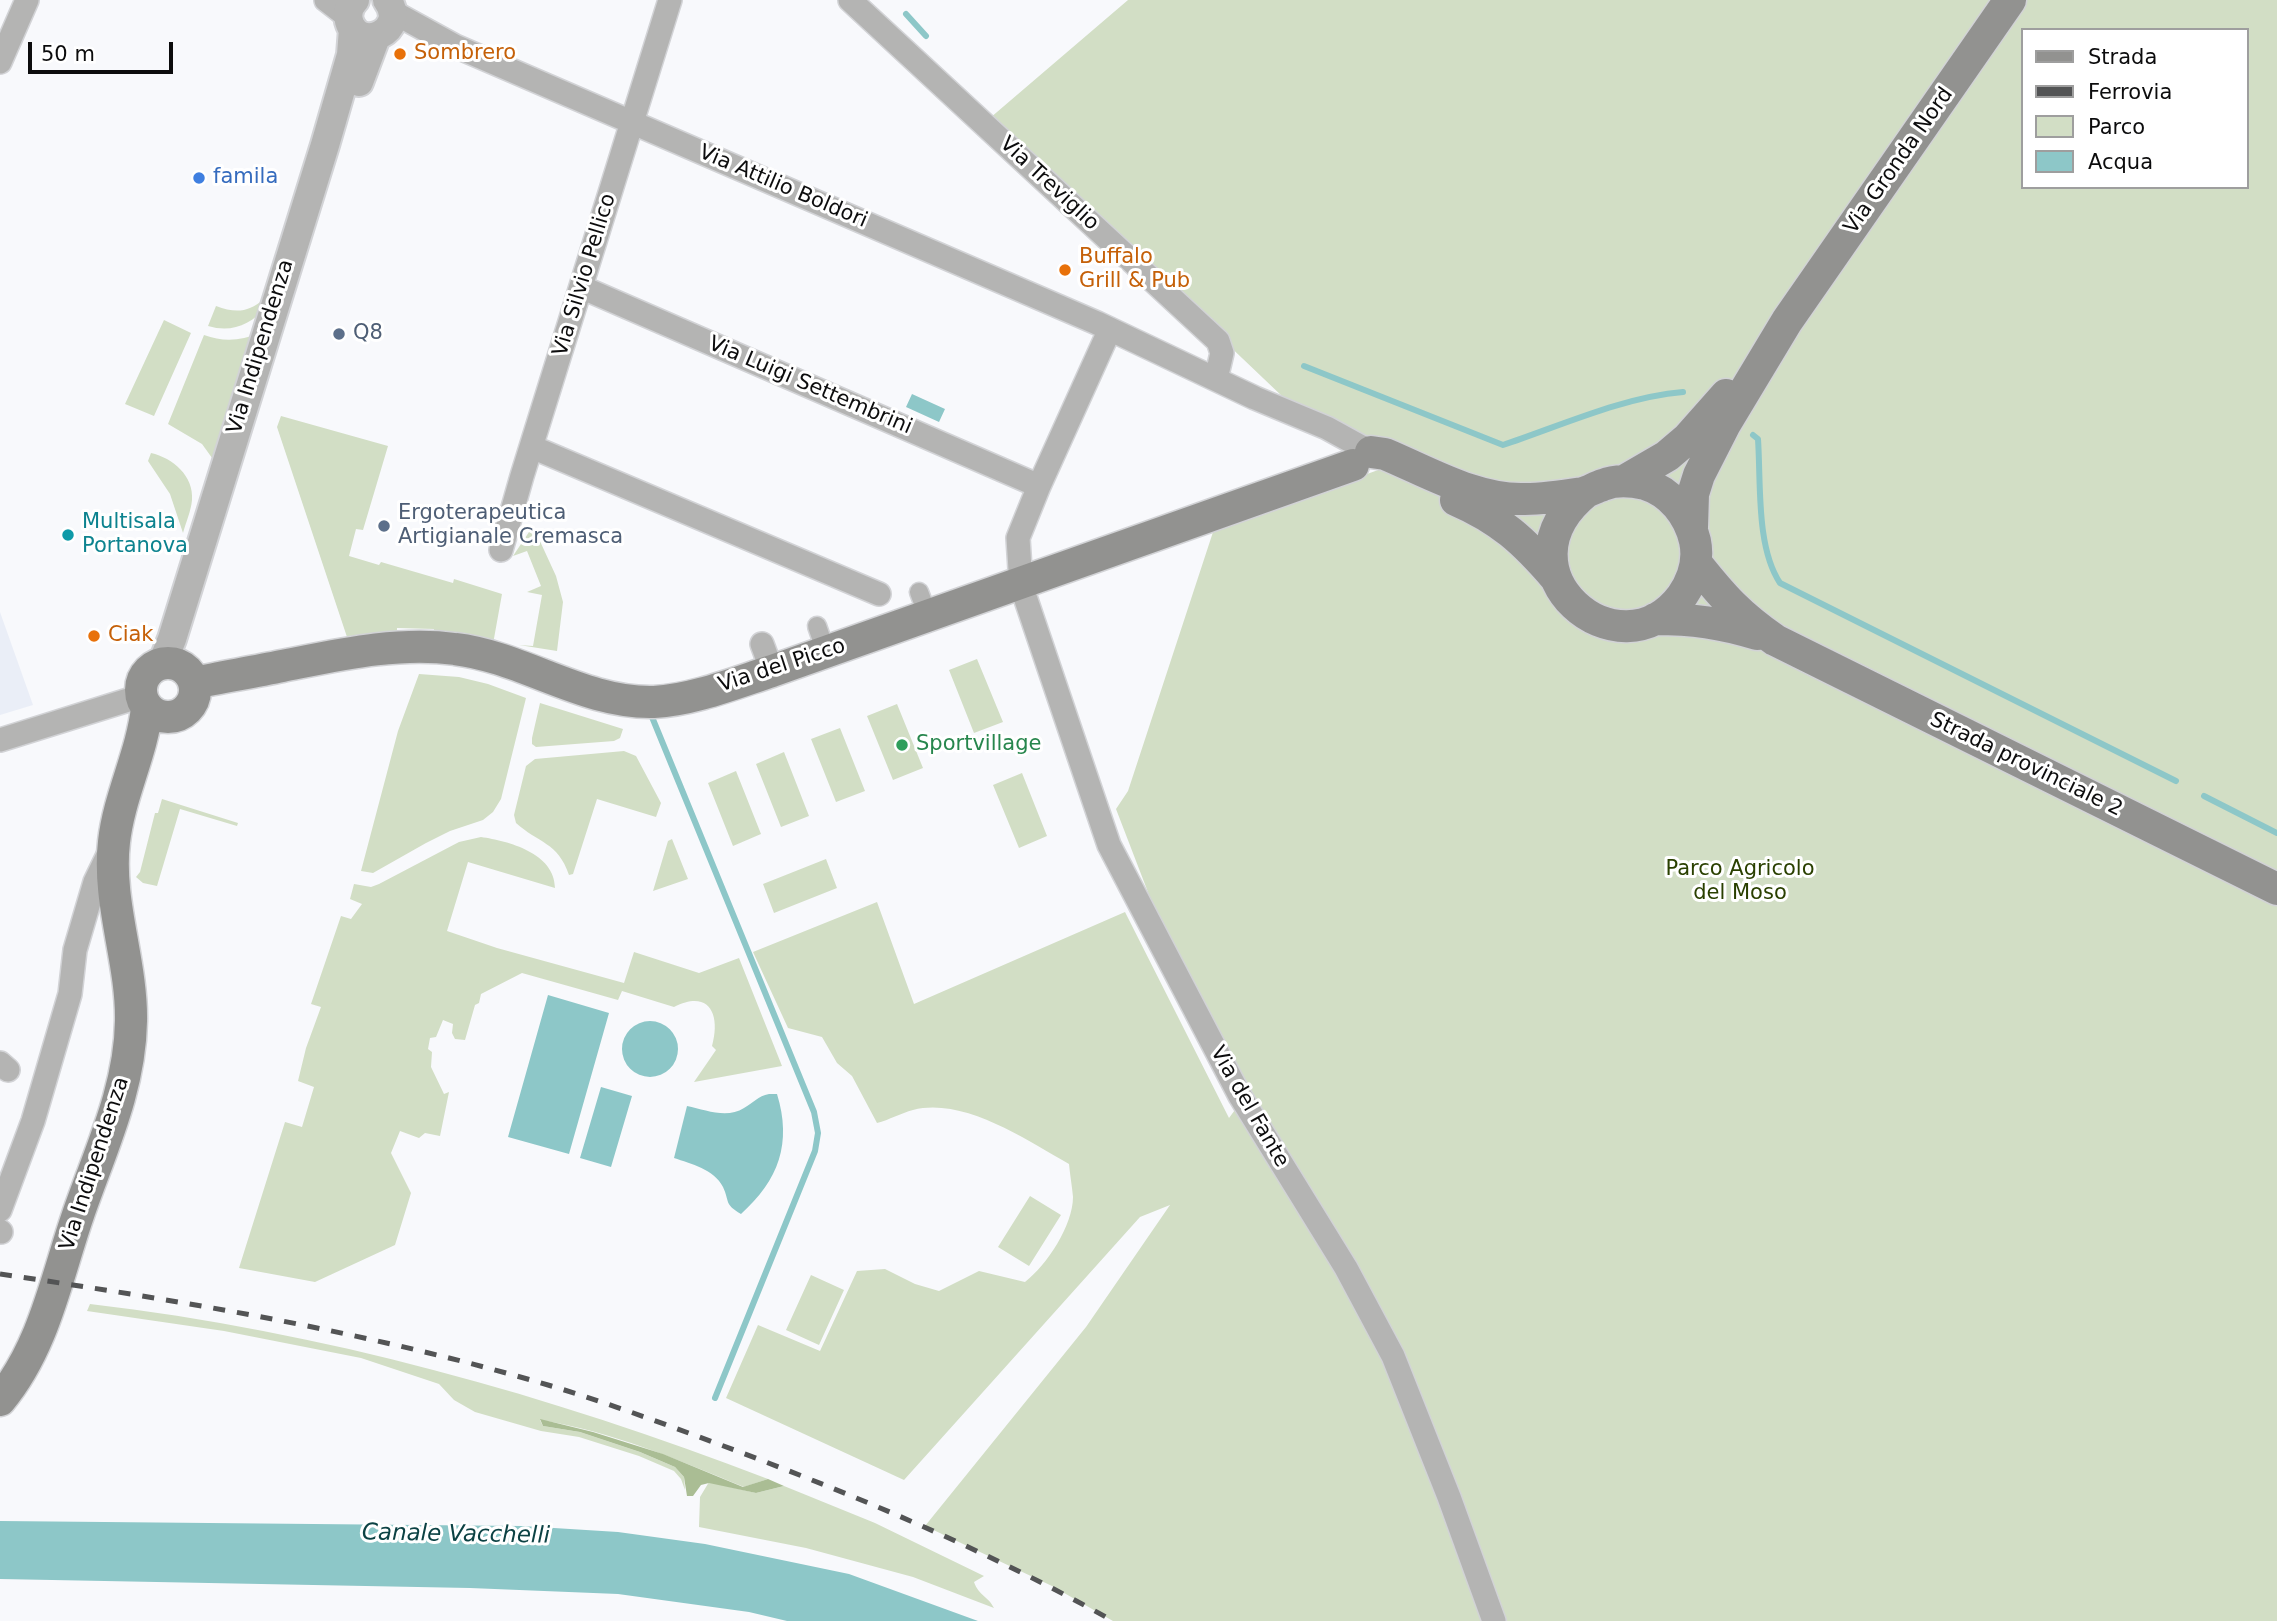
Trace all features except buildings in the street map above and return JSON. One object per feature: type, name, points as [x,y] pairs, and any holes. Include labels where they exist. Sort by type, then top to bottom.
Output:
[{"type":"main road","name":"Via Gronda Nord","points":[[1692,527],[1693,494],[1708,454],[1787,321],[2010,0]]},
{"type":"main road","name":"Via Gronda Nord","points":[[1624,481],[1667,456],[1687,439],[1787,321]]},
{"type":"main road","name":"Via Attilio Boldori","points":[[1362,459],[1385,454],[1479,493],[1502,498],[1523,500],[1586,492]]},
{"type":"main road","name":"Via del Picco","points":[[179,672],[398,647],[440,647],[481,653],[604,696],[655,702],[681,698],[767,658],[923,604],[970,602],[1020,580],[1362,459]]},
{"type":"main road","name":"Via Attilio Boldori","points":[[1362,459],[1482,511],[1515,534],[1555,577]]},
{"type":"main road","points":[[1655,619],[1675,605],[1689,586],[1696,563],[1692,527],[1681,509],[1665,494],[1645,484],[1624,481],[1604,484],[1586,492],[1571,504],[1560,520],[1553,539],[1552,558],[1555,577],[1567,599],[1586,615],[1608,624],[1632,625],[1655,619],[1691,619],[1723,624],[1775,640]]},
{"type":"main road","points":[[1696,563],[1728,604],[1775,640]]},
{"type":"main road","name":"Strada provinciale 2","points":[[1775,640],[2277,889]]},
{"type":"main road","points":[[151,669],[179,672],[193,700],[187,710],[154,707],[143,679],[151,669]]},
{"type":"main road","name":"Via Indipendenza","points":[[0,1400],[24,1365],[44,1324],[75,1223],[120,1101],[126,1075],[131,1019],[113,858],[130,829],[158,739],[154,707]]},
{"type":"street","points":[[0,62],[27,0]]},
{"type":"street","name":"Via Attilio Boldori","points":[[326,0],[375,14],[455,46],[1110,329],[1326,428],[1362,459]]},
{"type":"street","name":"Via Silvio Pellico","points":[[501,550],[670,0]]},
{"type":"street","name":"Via Treviglio","points":[[850,0],[1218,341],[1222,353],[1216,379]]},
{"type":"street","name":"Via Indipendenza","points":[[179,672],[366,60],[375,14]]},
{"type":"street","name":"Via Luigi Settembrini","points":[[581,287],[1039,486]]},
{"type":"street","points":[[1020,580],[1018,538],[1110,329]]},
{"type":"street","points":[[532,447],[879,594]]},
{"type":"street","name":"Via del Fante","points":[[1020,580],[1109,845],[1240,1096],[1346,1268],[1394,1356],[1494,1621]]},
{"type":"street","points":[[0,740],[154,707]]},
{"type":"street","name":"Via Indipendenza","points":[[0,1225],[67,1008],[75,950],[90,899],[113,858]]},
{"type":"shaded area","points":[[0,612],[33,705],[0,715]]},
{"type":"green space","name":"Parco Agricolo del Moso","points":[[1128,0],[2277,0],[2277,1621],[1113,1621],[1052,1586],[925,1526],[1086,1327],[1170,1205],[1140,1217],[904,1480],[726,1398],[758,1325],[820,1351],[857,1271],[885,1269],[915,1284],[939,1291],[979,1271],[1025,1282],[1050,1255],[1064,1232],[1073,1197],[1069,1164],[1014,1133],[973,1115],[933,1108],[913,1110],[877,1123],[852,1076],[837,1063],[822,1037],[788,1028],[753,952],[877,902],[914,1004],[1125,912],[1229,1118],[1246,1095],[1176,965],[1116,809],[1128,791],[1214,529],[1406,460],[1284,398],[990,118]]},
{"type":"green space","points":[[264,299],[266,307],[247,323],[225,329],[208,326],[216,306],[241,310]]},
{"type":"green space","points":[[164,320],[191,333],[154,416],[125,404]]},
{"type":"green space","points":[[259,333],[220,469],[202,444],[168,424],[204,335],[232,340]]},
{"type":"green space","points":[[281,416],[388,446],[363,530],[356,529],[349,556],[379,565],[381,562],[453,583],[454,579],[502,594],[493,644],[434,634],[434,629],[397,628],[397,635],[347,637],[277,427]]},
{"type":"green space","points":[[151,453],[174,464],[190,483],[192,500],[183,533],[170,494],[148,461]]},
{"type":"green space","points":[[533,526],[556,576],[563,602],[557,651],[519,645],[533,646],[542,595],[527,592],[541,586],[527,551],[513,556]]},
{"type":"green space","points":[[977,659],[1003,722],[974,733],[949,670]]},
{"type":"green space","points":[[419,674],[459,677],[526,698],[501,799],[493,812],[483,820],[450,831],[373,873],[361,871],[398,731]]},
{"type":"green space","points":[[540,703],[623,729],[620,738],[614,741],[536,747],[532,744],[532,738]]},
{"type":"green space","points":[[897,704],[923,768],[893,780],[867,716]]},
{"type":"green space","points":[[840,728],[865,791],[836,802],[811,739]]},
{"type":"green space","points":[[624,751],[636,756],[661,803],[656,817],[597,799],[573,874],[569,875],[553,849],[516,823],[514,815],[526,766],[535,759]]},
{"type":"green space","points":[[784,752],[809,816],[781,827],[756,764]]},
{"type":"green space","points":[[736,771],[761,834],[733,846],[708,783]]},
{"type":"green space","points":[[1022,773],[1047,836],[1019,848],[993,785]]},
{"type":"green space","points":[[162,799],[238,823],[237,826],[180,809],[157,886],[143,883],[136,877],[140,872],[155,813],[158,813]]},
{"type":"green space","points":[[481,837],[516,846],[539,858],[553,876],[555,888],[468,862],[447,931],[497,948],[624,983],[634,952],[699,973],[739,958],[782,1066],[694,1082],[716,1050],[712,1046],[715,1024],[713,1015],[704,1003],[686,1002],[674,1007],[622,991],[618,1000],[522,973],[481,994],[465,1040],[455,1039],[452,1033],[453,1024],[443,1020],[436,1037],[430,1038],[428,1049],[432,1052],[431,1067],[444,1094],[449,1092],[440,1136],[425,1133],[419,1138],[400,1131],[391,1153],[411,1193],[395,1245],[315,1282],[239,1268],[285,1122],[302,1127],[314,1087],[298,1081],[306,1048],[321,1007],[311,1004],[341,916],[351,919],[362,904],[350,899],[354,884],[371,887],[459,842]]},
{"type":"green space","points":[[672,839],[688,879],[653,891],[668,841]]},
{"type":"green space","points":[[826,859],[837,888],[774,913],[763,884]]},
{"type":"green space","points":[[1030,1196],[1061,1215],[1029,1266],[998,1247]]},
{"type":"green space","points":[[811,1275],[844,1290],[819,1345],[786,1330]]},
{"type":"green space","points":[[90,1304],[263,1331],[434,1370],[603,1420],[768,1479],[744,1487],[618,1439],[540,1420],[543,1426],[580,1432],[675,1467],[684,1477],[685,1490],[674,1471],[639,1456],[579,1437],[541,1431],[475,1412],[454,1400],[439,1384],[361,1358],[224,1331],[87,1311]]},
{"type":"green space","points":[[540,1419],[663,1454],[743,1487],[768,1479],[784,1486],[756,1493],[709,1483],[701,1485],[693,1496],[687,1496],[684,1477],[675,1467],[580,1432],[543,1426]]},
{"type":"green space","points":[[709,1482],[756,1493],[784,1486],[875,1523],[984,1576],[974,1582],[994,1608],[913,1577],[806,1548],[699,1527],[700,1497]]},
{"type":"water","points":[[912,394],[945,409],[939,422],[906,407]]},
{"type":"water","points":[[548,995],[609,1013],[569,1154],[508,1137]]},
{"type":"water","points":[[644,1021],[656,1021],[666,1025],[674,1033],[678,1049],[674,1065],[666,1073],[656,1077],[644,1077],[634,1073],[626,1065],[622,1055],[622,1043],[626,1033],[634,1025]]},
{"type":"water","points":[[601,1087],[632,1096],[611,1167],[580,1158]]},
{"type":"water","points":[[769,1094],[777,1094],[781,1112],[783,1129],[779,1160],[765,1188],[741,1214],[730,1205],[723,1187],[714,1176],[702,1168],[674,1158],[687,1106],[716,1113],[731,1113]]},
{"type":"water","name":"Canale Vacchelli","points":[[0,1521],[522,1526],[618,1532],[705,1544],[849,1574],[978,1621],[787,1621],[749,1612],[618,1594],[470,1588],[0,1579]]},
{"type":"waterway","points":[[906,14],[926,36]]},
{"type":"waterway","points":[[1304,366],[1503,445],[1615,406],[1683,392]]},
{"type":"waterway","points":[[1753,435],[1758,439],[1763,533],[1772,568],[1780,583],[2176,781]]},
{"type":"waterway","points":[[652,717],[814,1112],[818,1133],[815,1151],[715,1398]]},
{"type":"waterway","points":[[2204,796],[2277,833]]},
{"type":"railway","points":[[0,1274],[207,1307],[344,1334],[481,1366],[572,1392],[737,1451],[881,1508],[975,1550],[1113,1621]]},
{"type":"place","name":"Sombrero","points":[[400,54]]},
{"type":"place","name":"famila","points":[[199,178]]},
{"type":"place","name":"Buffalo Grill & Pub","points":[[1065,270]]},
{"type":"place","name":"Q8","points":[[339,334]]},
{"type":"place","name":"Ergoterapeutica Artigianale Cremasca","points":[[384,526]]},
{"type":"place","name":"Multisala Portanova","points":[[68,535]]},
{"type":"place","name":"Ciak","points":[[94,636]]},
{"type":"place","name":"Sportvillage","points":[[902,745]]}]
